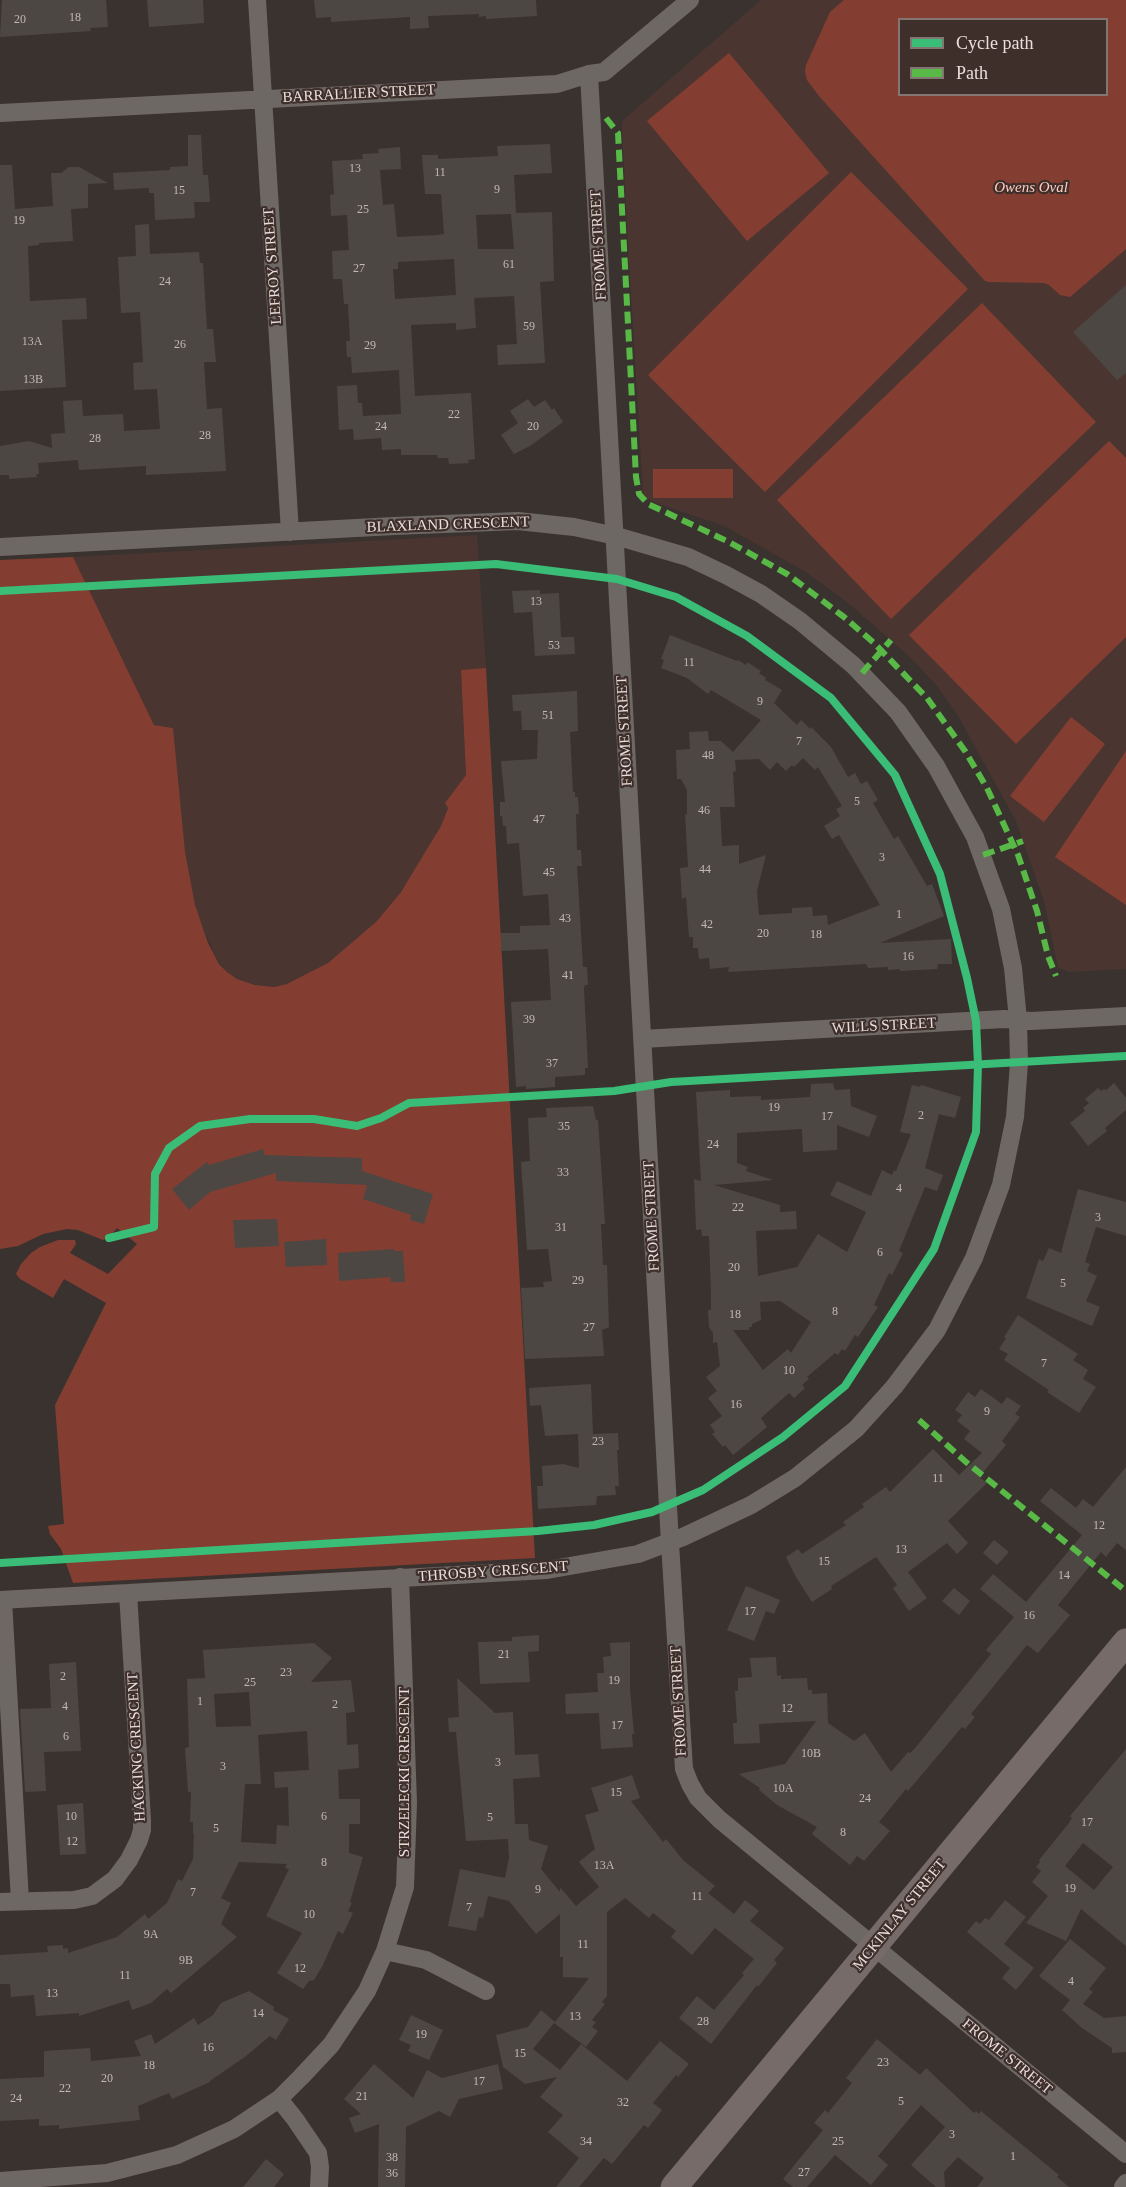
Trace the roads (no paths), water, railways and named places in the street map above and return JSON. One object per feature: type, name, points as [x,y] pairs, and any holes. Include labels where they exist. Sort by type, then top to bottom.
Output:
[{"type":"street","name":"LEFROY STREET","points":[[256,0],[291,532]]},
{"type":"street","name":"BARRALLIER STREET","points":[[0,113],[557,84],[604,72],[690,0]]},
{"type":"street","name":"FROME STREET","points":[[589,74],[682,1759],[685,1774],[692,1789],[719,1819],[1126,2154]]},
{"type":"street","name":"BLAXLAND CRESCENT","points":[[0,547],[518,521],[574,527],[616,536],[688,558],[726,575],[760,594],[800,621],[837,651],[862,673],[898,712],[924,746],[966,817],[997,894],[1006,926],[1013,968],[1018,1020]]},
{"type":"street","name":"WILLS STREET","points":[[642,1039],[1126,1016]]},
{"type":"street","name":"THROSBY CRESCENT","points":[[1,1600],[547,1570],[623,1558],[670,1543],[767,1496],[826,1455],[856,1429],[915,1362],[937,1330],[974,1258],[995,1203],[1005,1167],[1017,1095],[1018,1020]]},
{"type":"street","name":"STRZELECKI CRESCENT","points":[[0,2181],[107,2173],[177,2155],[234,2129],[279,2099],[331,2045],[367,1991],[385,1951],[405,1887],[408,1803],[400,1577]]},
{"type":"street","name":"HACKING CRESCENT","points":[[0,1902],[85,1899],[101,1891],[115,1879],[129,1860],[142,1830],[128,1593]]},
{"type":"street","points":[[1,1600],[20,1901]]},
{"type":"street","name":"MCKINLAY STREET","points":[[674,2187],[1126,1642]]},
{"type":"street","points":[[385,1951],[426,1960],[486,1990]]},
{"type":"street","points":[[279,2099],[318,2153],[319,2187]]},
{"type":"street","points":[[1123,2187],[1126,2183]]},
{"type":"park label","name":"Owens Oval","points":[[1031,188]]}]
